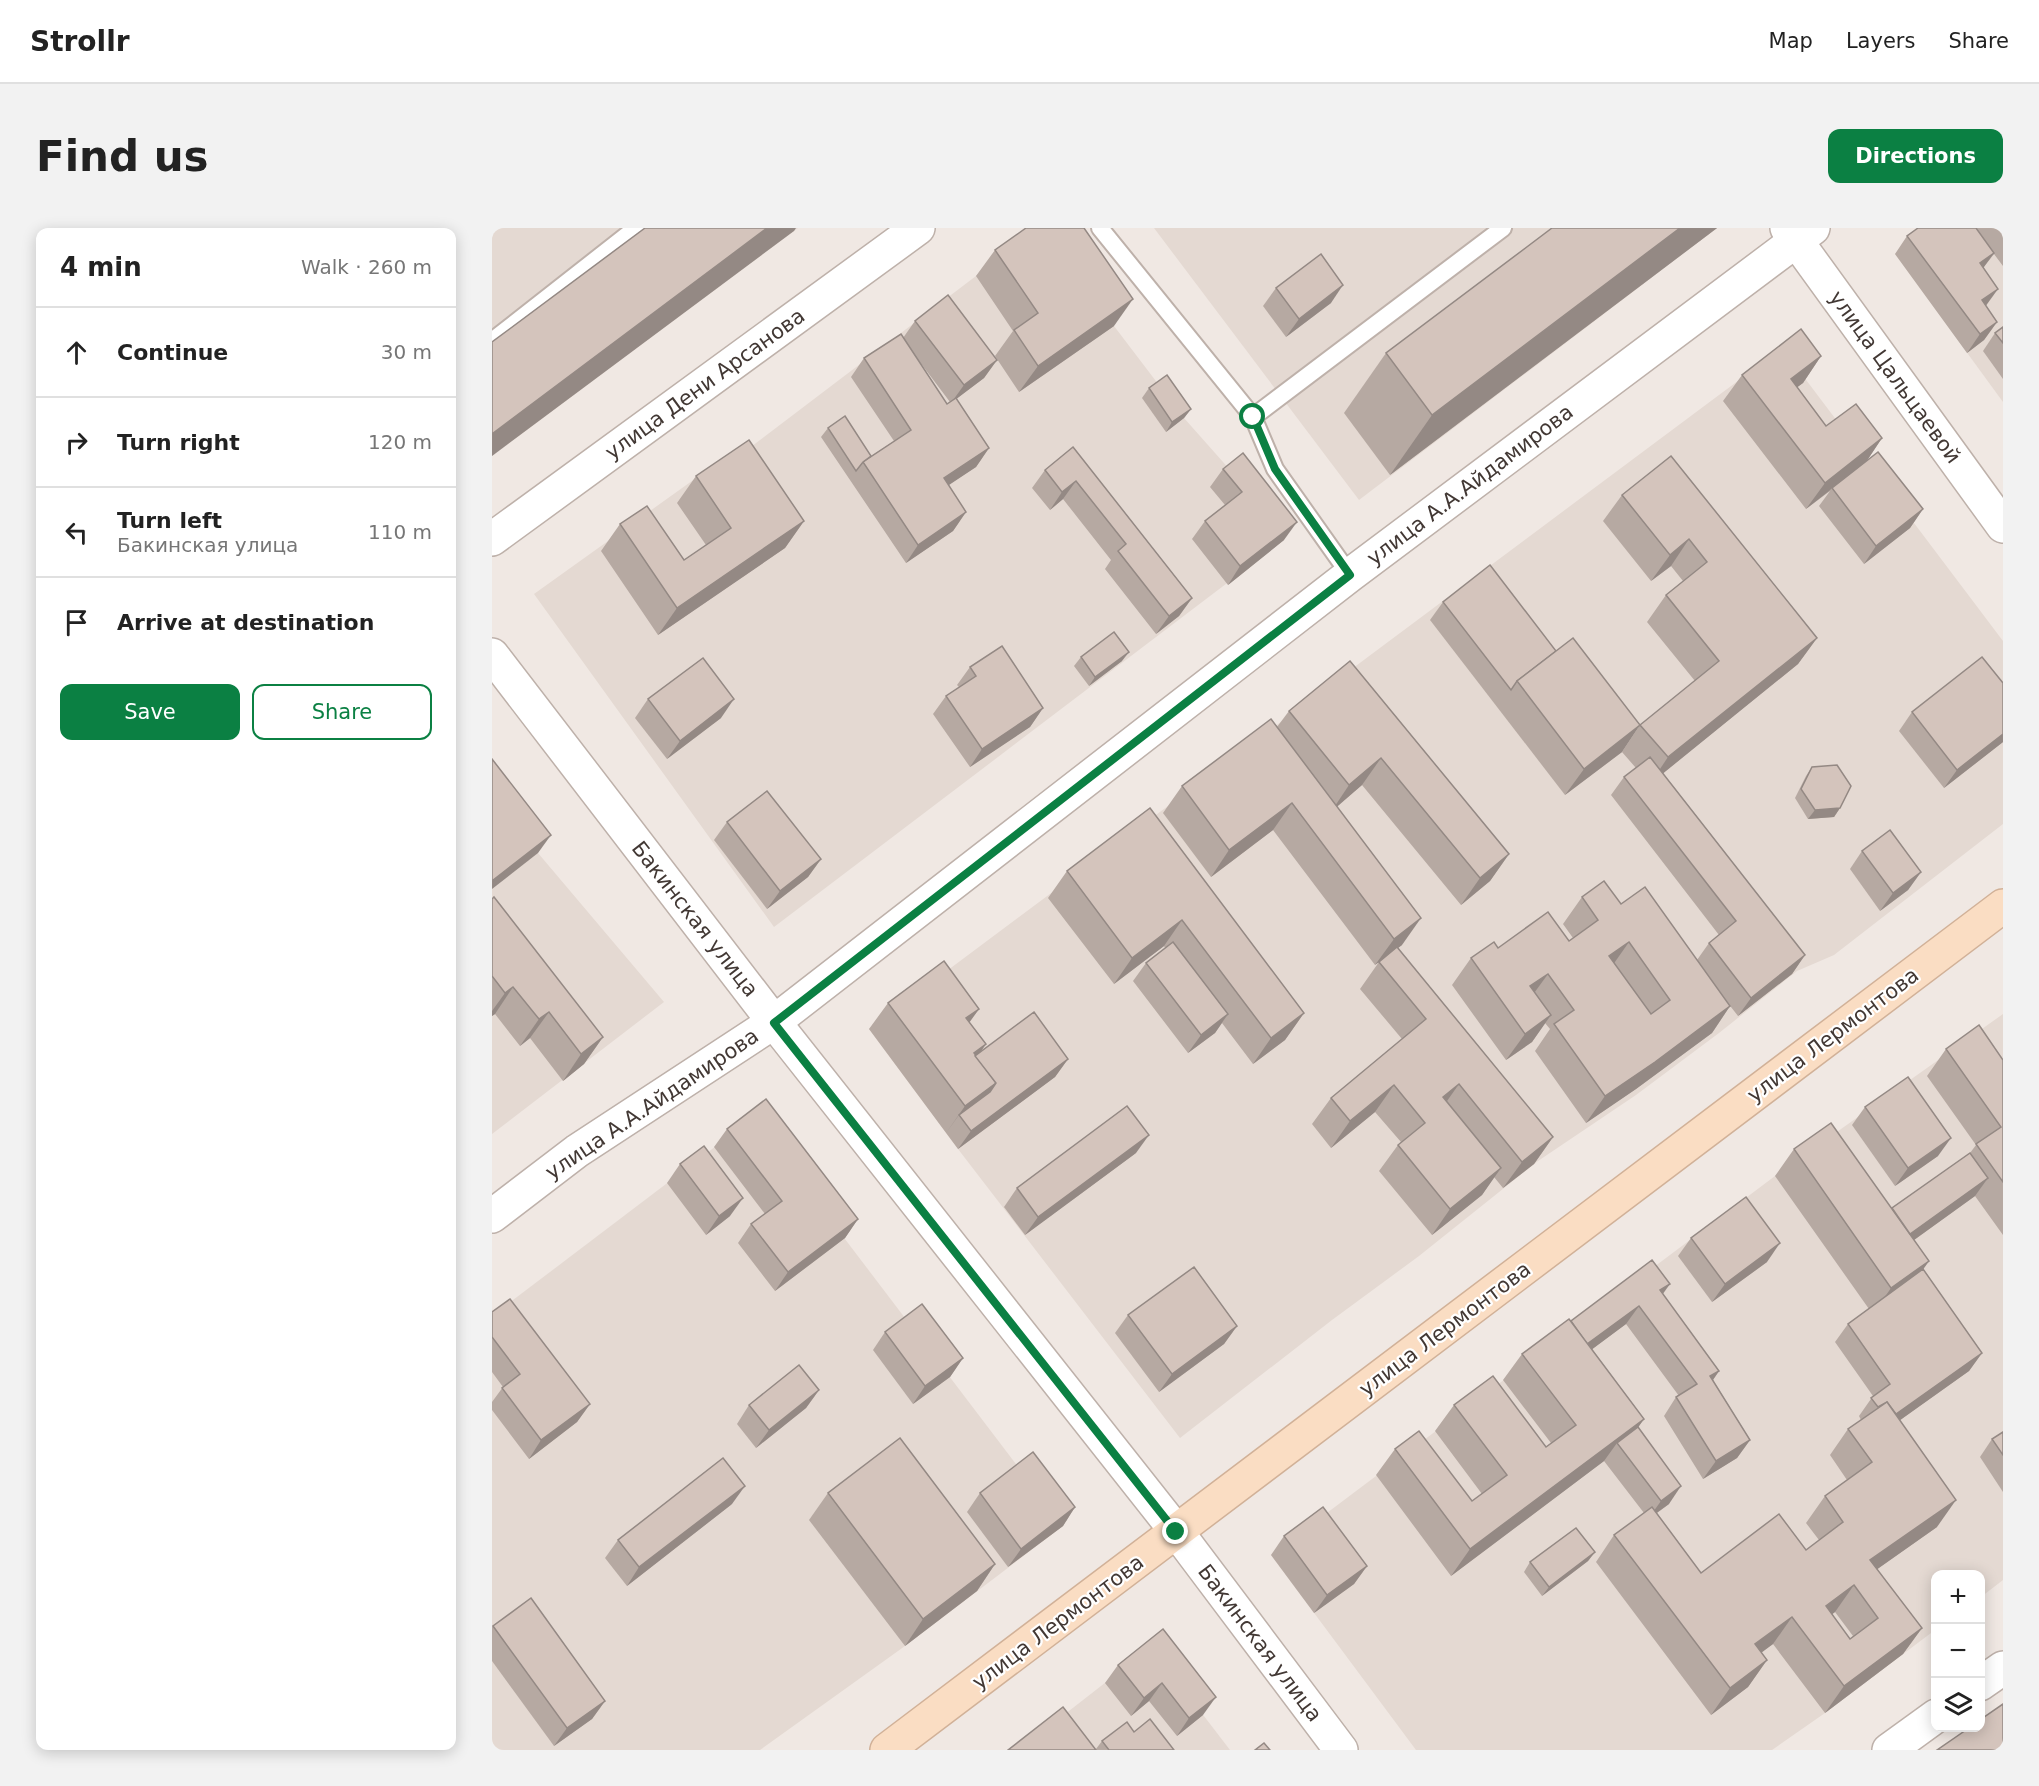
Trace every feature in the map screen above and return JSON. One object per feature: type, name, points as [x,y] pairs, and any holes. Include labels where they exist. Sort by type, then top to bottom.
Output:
[{"type":"street","name":"улица Дени Арсанова","points":[[492,539],[918,228]]},
{"type":"street","name":"улица Цальцаевой","points":[[1799,232],[2003,526]]},
{"type":"street","name":"улица А.А.Айдамирова","points":[[492,1216],[576,1151],[774,1023],[1350,575],[1799,232]]},
{"type":"street","name":"Бакинская улица","points":[[492,655],[774,1023],[1176,1532],[1341,1750]]},
{"type":"street","name":"улица Лермонтова","points":[[887,1750],[2003,906]]},
{"type":"street","points":[[1985,1681],[2003,1668]]},
{"type":"street","points":[[1889,1750],[1931,1719]]},
{"type":"lane","points":[[492,341],[636,228]]},
{"type":"lane","points":[[1100,228],[1253,417],[1275,469],[1350,575]]},
{"type":"lane","points":[[1253,417],[1503,228]]},
{"type":"shaded area","points":[[492,228],[798,228],[492,456]]},
{"type":"shaded area","points":[[1046,228],[1114,326],[1184,418],[1231,471],[1284,540],[774,927],[534,594],[731,453],[735,459],[976,276]]},
{"type":"shaded area","points":[[1154,228],[1717,228],[1359,500]]},
{"type":"shaded area","points":[[1929,228],[2003,228],[2003,402],[1895,254]]},
{"type":"shaded area","points":[[1782,348],[2003,641],[2003,824],[1834,955],[1797,971],[1636,1095],[1538,1161],[1419,1256],[1180,1438],[869,1029]]},
{"type":"shaded area","points":[[492,794],[538,853],[664,1002],[492,1134]]},
{"type":"shaded area","points":[[2003,1014],[2003,1580],[1985,1594],[1985,1570],[1931,1570],[1931,1633],[1772,1750],[1416,1750],[1271,1555],[1775,1176]]},
{"type":"shaded area","points":[[753,1118],[1063,1526],[905,1646],[760,1750],[492,1750],[492,1316]]},
{"type":"shaded area","points":[[1151,1647],[1230,1750],[1019,1750]]},
{"type":"building","points":[[645,228],[767,228],[492,434],[492,342]]},
{"type":"building","points":[[1026,228],[1084,228],[1133,299],[1038,366],[1014,330],[1038,313],[995,250]]},
{"type":"building","points":[[1552,228],[1680,228],[1432,415],[1386,353]]},
{"type":"building","points":[[1918,228],[1976,228],[1994,253],[1980,263],[1998,289],[1982,300],[1997,322],[1980,334],[1907,236]]},
{"type":"building","points":[[1321,254],[1343,285],[1299,319],[1276,288]]},
{"type":"building","points":[[948,295],[997,360],[964,385],[915,321]]},
{"type":"building","points":[[2003,327],[2003,343],[1995,333]]},
{"type":"building","points":[[1801,329],[1821,356],[1791,379],[1826,426],[1856,404],[1882,438],[1825,483],[1742,375]]},
{"type":"building","points":[[901,334],[947,404],[956,398],[989,448],[944,478],[966,512],[918,545],[863,462],[911,430],[864,358]]},
{"type":"building","points":[[1167,375],[1191,409],[1172,422],[1149,388]]},
{"type":"building","points":[[845,416],[871,456],[856,471],[828,428]]},
{"type":"building","points":[[749,440],[804,521],[677,608],[620,524],[647,506],[684,560],[731,528],[696,476]]},
{"type":"building","points":[[1073,447],[1192,598],[1169,616],[1118,551],[1126,544],[1076,481],[1062,492],[1045,470]]},
{"type":"building","points":[[1878,452],[1923,509],[1876,546],[1832,488]]},
{"type":"building","points":[[1243,453],[1297,522],[1240,566],[1205,521],[1242,492],[1223,469]]},
{"type":"building","points":[[1671,456],[1817,638],[1668,757],[1640,725],[1719,661],[1666,595],[1707,562],[1689,539],[1670,555],[1622,495]]},
{"type":"building","points":[[1490,565],[1556,651],[1517,681],[1511,690],[1443,602]]},
{"type":"building","points":[[1114,632],[1129,652],[1095,677],[1081,657]]},
{"type":"building","points":[[1573,638],[1640,725],[1584,769],[1517,681]]},
{"type":"building","points":[[1002,646],[1043,708],[982,749],[946,696],[976,676],[970,667]]},
{"type":"building","points":[[1982,657],[2003,683],[2003,734],[1957,770],[1912,712]]},
{"type":"building","points":[[703,658],[734,699],[680,741],[648,699]]},
{"type":"building","points":[[1350,661],[1509,854],[1480,878],[1381,758],[1349,785],[1289,711]]},
{"type":"building","points":[[1271,719],[1421,918],[1394,939],[1292,803],[1229,850],[1182,786]]},
{"type":"building","points":[[1650,757],[1805,955],[1751,998],[1709,943],[1736,921],[1624,777]]},
{"type":"building","points":[[492,759],[551,835],[492,881]]},
{"type":"building","points":[[1837,765],[1851,786],[1840,808],[1815,810],[1801,789],[1812,767]]},
{"type":"building","points":[[767,791],[821,859],[780,891],[727,822]]},
{"type":"building","points":[[1150,808],[1304,1013],[1271,1038],[1182,920],[1132,958],[1067,871]]},
{"type":"building","points":[[1890,830],[1921,872],[1893,893],[1862,851]]},
{"type":"building","points":[[1604,881],[1621,904],[1645,887],[1730,1006],[1605,1096],[1554,1024],[1574,1010],[1548,974],[1530,986],[1551,1015],[1525,1034],[1471,958],[1494,942],[1498,948],[1548,912],[1569,941],[1598,920],[1582,897]],"holes":[[[1629,942],[1670,1000],[1651,1014],[1609,956]]]},
{"type":"building","points":[[494,897],[603,1037],[581,1054],[549,1012],[539,1019],[513,987],[505,993],[492,976],[492,899]]},
{"type":"building","points":[[1173,942],[1228,1014],[1201,1035],[1146,963]]},
{"type":"building","points":[[1397,947],[1553,1137],[1522,1162],[1459,1084],[1443,1097],[1501,1168],[1450,1209],[1398,1145],[1425,1123],[1394,1085],[1350,1121],[1331,1098],[1426,1019],[1379,962]]},
{"type":"building","points":[[944,961],[979,1009],[966,1018],[986,1044],[974,1053],[996,1083],[965,1106],[888,1003]]},
{"type":"building","points":[[1034,1012],[1068,1059],[971,1131],[959,1115],[990,1092],[996,1083],[975,1056]]},
{"type":"building","points":[[1979,1025],[2003,1060],[2003,1182],[1976,1144],[2001,1127],[1946,1049]]},
{"type":"building","points":[[1908,1077],[1951,1138],[1908,1168],[1865,1107]]},
{"type":"building","points":[[766,1099],[858,1219],[788,1272],[751,1224],[782,1201],[727,1129]]},
{"type":"building","points":[[1127,1106],[1149,1135],[1038,1217],[1017,1188]]},
{"type":"building","points":[[1831,1123],[1929,1261],[1891,1288],[1794,1149]]},
{"type":"building","points":[[704,1146],[743,1198],[719,1216],[680,1164]]},
{"type":"building","points":[[1970,1153],[1988,1178],[1910,1234],[1892,1208]]},
{"type":"building","points":[[1746,1197],[1780,1243],[1725,1284],[1691,1238]]},
{"type":"building","points":[[1652,1260],[1670,1284],[1660,1290],[1719,1371],[1710,1376],[1750,1440],[1716,1461],[1676,1397],[1697,1384],[1639,1306],[1587,1344],[1571,1321]]},
{"type":"building","points":[[1194,1267],[1237,1326],[1172,1374],[1128,1315]]},
{"type":"building","points":[[1923,1269],[1982,1353],[1896,1414],[1887,1402],[1878,1407],[1871,1398],[1890,1384],[1848,1324]]},
{"type":"building","points":[[510,1299],[590,1404],[541,1440],[502,1388],[520,1374],[492,1337],[492,1312]]},
{"type":"building","points":[[922,1304],[963,1358],[925,1386],[885,1332]]},
{"type":"building","points":[[1569,1319],[1644,1419],[1470,1549],[1395,1449],[1419,1431],[1472,1501],[1507,1475],[1454,1405],[1493,1376],[1546,1447],[1576,1425],[1522,1354]]},
{"type":"building","points":[[799,1365],[819,1390],[769,1430],[749,1405]]},
{"type":"building","points":[[1887,1402],[1956,1500],[1870,1560],[1922,1628],[1844,1686],[1792,1617],[1755,1644],[1767,1660],[1730,1688],[1614,1535],[1652,1507],[1701,1573],[1779,1514],[1806,1550],[1843,1522],[1825,1496],[1872,1462],[1848,1429]],"holes":[[[1854,1585],[1878,1618],[1850,1639],[1826,1606]]]},
{"type":"building","points":[[1638,1427],[1681,1486],[1661,1501],[1617,1443]]},
{"type":"building","points":[[2003,1432],[2003,1455],[1992,1439]]},
{"type":"building","points":[[900,1438],[995,1564],[923,1619],[828,1493]]},
{"type":"building","points":[[1033,1452],[1075,1507],[1021,1549],[980,1493]]},
{"type":"building","points":[[723,1458],[745,1486],[639,1567],[618,1540]]},
{"type":"building","points":[[1323,1507],[1367,1566],[1327,1595],[1284,1536]]},
{"type":"building","points":[[1576,1528],[1595,1552],[1549,1587],[1530,1562]]},
{"type":"building","points":[[531,1598],[605,1701],[567,1728],[493,1626]]},
{"type":"building","points":[[1163,1629],[1216,1697],[1189,1718],[1162,1683],[1144,1698],[1118,1665]]},
{"type":"building","points":[[2003,1704],[2003,1750],[1937,1750],[1963,1732],[1985,1732],[1985,1717]]},
{"type":"building","points":[[1063,1707],[1096,1750],[1008,1750]]},
{"type":"building","points":[[1150,1719],[1174,1750],[1109,1750],[1102,1741],[1127,1722],[1134,1732]]},
{"type":"building","points":[[1264,1743],[1270,1750],[1255,1750]]},
{"type":"route","points":[[1176,1532],[774,1023],[1350,575],[1275,469],[1253,417]]}]
